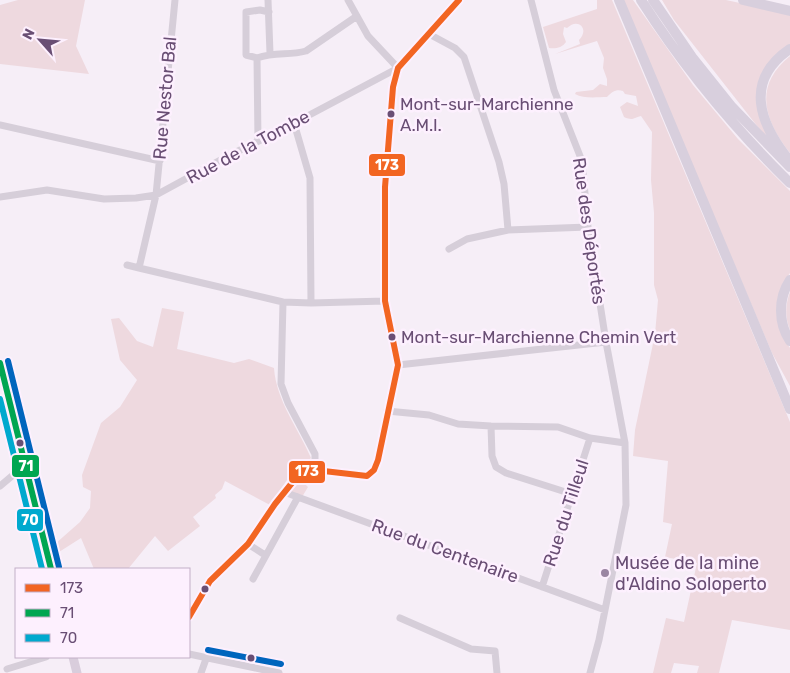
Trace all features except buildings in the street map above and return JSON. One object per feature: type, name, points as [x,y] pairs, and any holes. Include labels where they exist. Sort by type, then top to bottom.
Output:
[{"type":"highway","points":[[619,0],[790,409]]},
{"type":"highway","points":[[641,0],[666,38],[712,100],[790,184]]},
{"type":"highway","points":[[653,0],[692,56],[732,107],[790,168]]},
{"type":"highway","points":[[743,0],[790,11]]},
{"type":"highway","points":[[790,50],[778,58],[770,69],[764,81],[761,98],[765,121],[772,137],[790,161]]},
{"type":"highway","points":[[790,280],[781,301],[781,319],[790,341]]},
{"type":"highway","points":[[774,370],[790,394]]},
{"type":"main road","points":[[0,363],[51,568]]},
{"type":"main road","points":[[72,658],[76,673]]},
{"type":"street","name":"Rue Nestor Bal","points":[[139,268],[156,195],[174,0]]},
{"type":"street","points":[[268,0],[270,53]]},
{"type":"street","points":[[190,615],[210,581],[248,544],[284,492],[300,473],[315,470],[367,476],[374,470],[378,460],[398,365],[384,301],[385,187],[393,87],[398,68],[368,36],[348,0]]},
{"type":"street","name":"Rue de la Tombe","points":[[0,197],[47,190],[104,199],[156,195],[398,68],[459,0]]},
{"type":"street","name":"Rue des Déportés","points":[[532,0],[554,90],[582,161],[588,227],[606,342],[625,443],[626,505],[599,640],[590,673]]},
{"type":"street","points":[[269,12],[260,10],[246,12],[246,55],[257,58],[270,53],[297,54],[306,51],[357,16]]},
{"type":"street","points":[[429,34],[455,48],[464,57],[499,162],[504,184],[508,230]]},
{"type":"street","points":[[257,58],[258,141]]},
{"type":"street","points":[[294,123],[310,178],[311,303]]},
{"type":"street","points":[[0,125],[160,161]]},
{"type":"street","points":[[449,249],[466,239],[508,230],[588,227]]},
{"type":"street","points":[[128,265],[283,302],[384,301]]},
{"type":"street","points":[[283,302],[281,384],[288,403],[315,454],[315,470]]},
{"type":"street","points":[[398,365],[606,342]]},
{"type":"street","points":[[387,411],[429,415],[458,424],[558,427],[590,438],[625,443]]},
{"type":"street","points":[[0,414],[12,412]]},
{"type":"street","points":[[491,426],[492,456],[496,467],[506,473],[572,494]]},
{"type":"street","name":"Rue du Tilleul","points":[[542,587],[590,438]]},
{"type":"street","points":[[0,486],[25,465]]},
{"type":"street","name":"Rue du Centenaire","points":[[284,492],[605,610]]},
{"type":"street","points":[[253,579],[298,497]]},
{"type":"street","points":[[248,544],[266,555]]},
{"type":"street","points":[[400,618],[471,650],[495,651],[497,673]]},
{"type":"street","points":[[190,654],[279,673]]},
{"type":"street","points":[[4,670],[43,658]]},
{"type":"street","points":[[201,673],[206,659]]},
{"type":"shaded area","points":[[18,0],[85,0],[76,46],[89,74],[0,64],[0,5]]},
{"type":"shaded area","points":[[597,0],[612,0],[790,422],[790,630],[732,620],[719,673],[697,673],[699,666],[674,663],[671,673],[653,673],[666,618],[684,622],[697,563],[665,557],[672,524],[663,522],[668,461],[633,456],[635,430],[655,334],[658,300],[654,285],[654,213],[651,180],[652,132],[641,116],[631,119],[624,117],[620,107],[627,102],[638,106],[636,96],[625,94],[623,91],[618,90],[612,92],[607,97],[586,97],[575,94],[576,92],[593,90],[600,84],[607,86],[607,79],[603,68],[604,58],[597,41],[555,54],[580,44],[579,40],[582,36],[583,28],[579,24],[571,25],[567,28],[564,27],[563,34],[566,42],[560,47],[549,48],[543,27],[597,9]]},
{"type":"shaded area","points":[[622,0],[633,0],[693,85],[738,139],[790,191],[790,273],[785,280],[782,336],[790,348],[790,386],[772,353]]},
{"type":"shaded area","points":[[662,0],[726,0],[790,14],[790,46],[761,79],[767,134],[765,136],[674,20]]},
{"type":"shaded area","points":[[790,56],[790,153],[774,128],[766,103],[771,79],[778,67]]},
{"type":"shaded area","points":[[790,292],[790,330],[786,311]]},
{"type":"shaded area","points":[[162,308],[184,312],[177,349],[234,363],[249,359],[274,368],[283,403],[311,458],[287,480],[270,505],[225,481],[222,489],[215,495],[216,498],[193,517],[200,526],[168,551],[155,536],[129,568],[94,568],[81,538],[59,552],[55,544],[80,522],[90,508],[91,491],[83,487],[82,475],[101,423],[120,407],[137,380],[120,360],[111,319],[119,318],[137,341],[153,347]]},
{"type":"shaded area","points":[[313,473],[305,484],[308,487],[302,497],[288,491],[304,474]]},
{"type":"transit line","name":"173","points":[[190,615],[210,581],[248,544],[275,504],[300,473],[315,470],[367,476],[374,470],[378,460],[398,365],[385,301],[385,187],[393,87],[398,68],[459,0]]},
{"type":"transit line","points":[[8,361],[59,567]]},
{"type":"transit line","name":"71","points":[[0,363],[51,568]]},
{"type":"transit line","name":"70","points":[[0,399],[42,568]]},
{"type":"transit line","points":[[208,650],[281,664]]},
{"type":"place","name":"Mont-sur-Marchienne A.M.I.","points":[[391,114]]},
{"type":"place","name":"Mont-sur-Marchienne Chemin Vert","points":[[392,337]]},
{"type":"place","name":"Musée de la mine d'Aldino Soloperto","points":[[605,573]]}]
